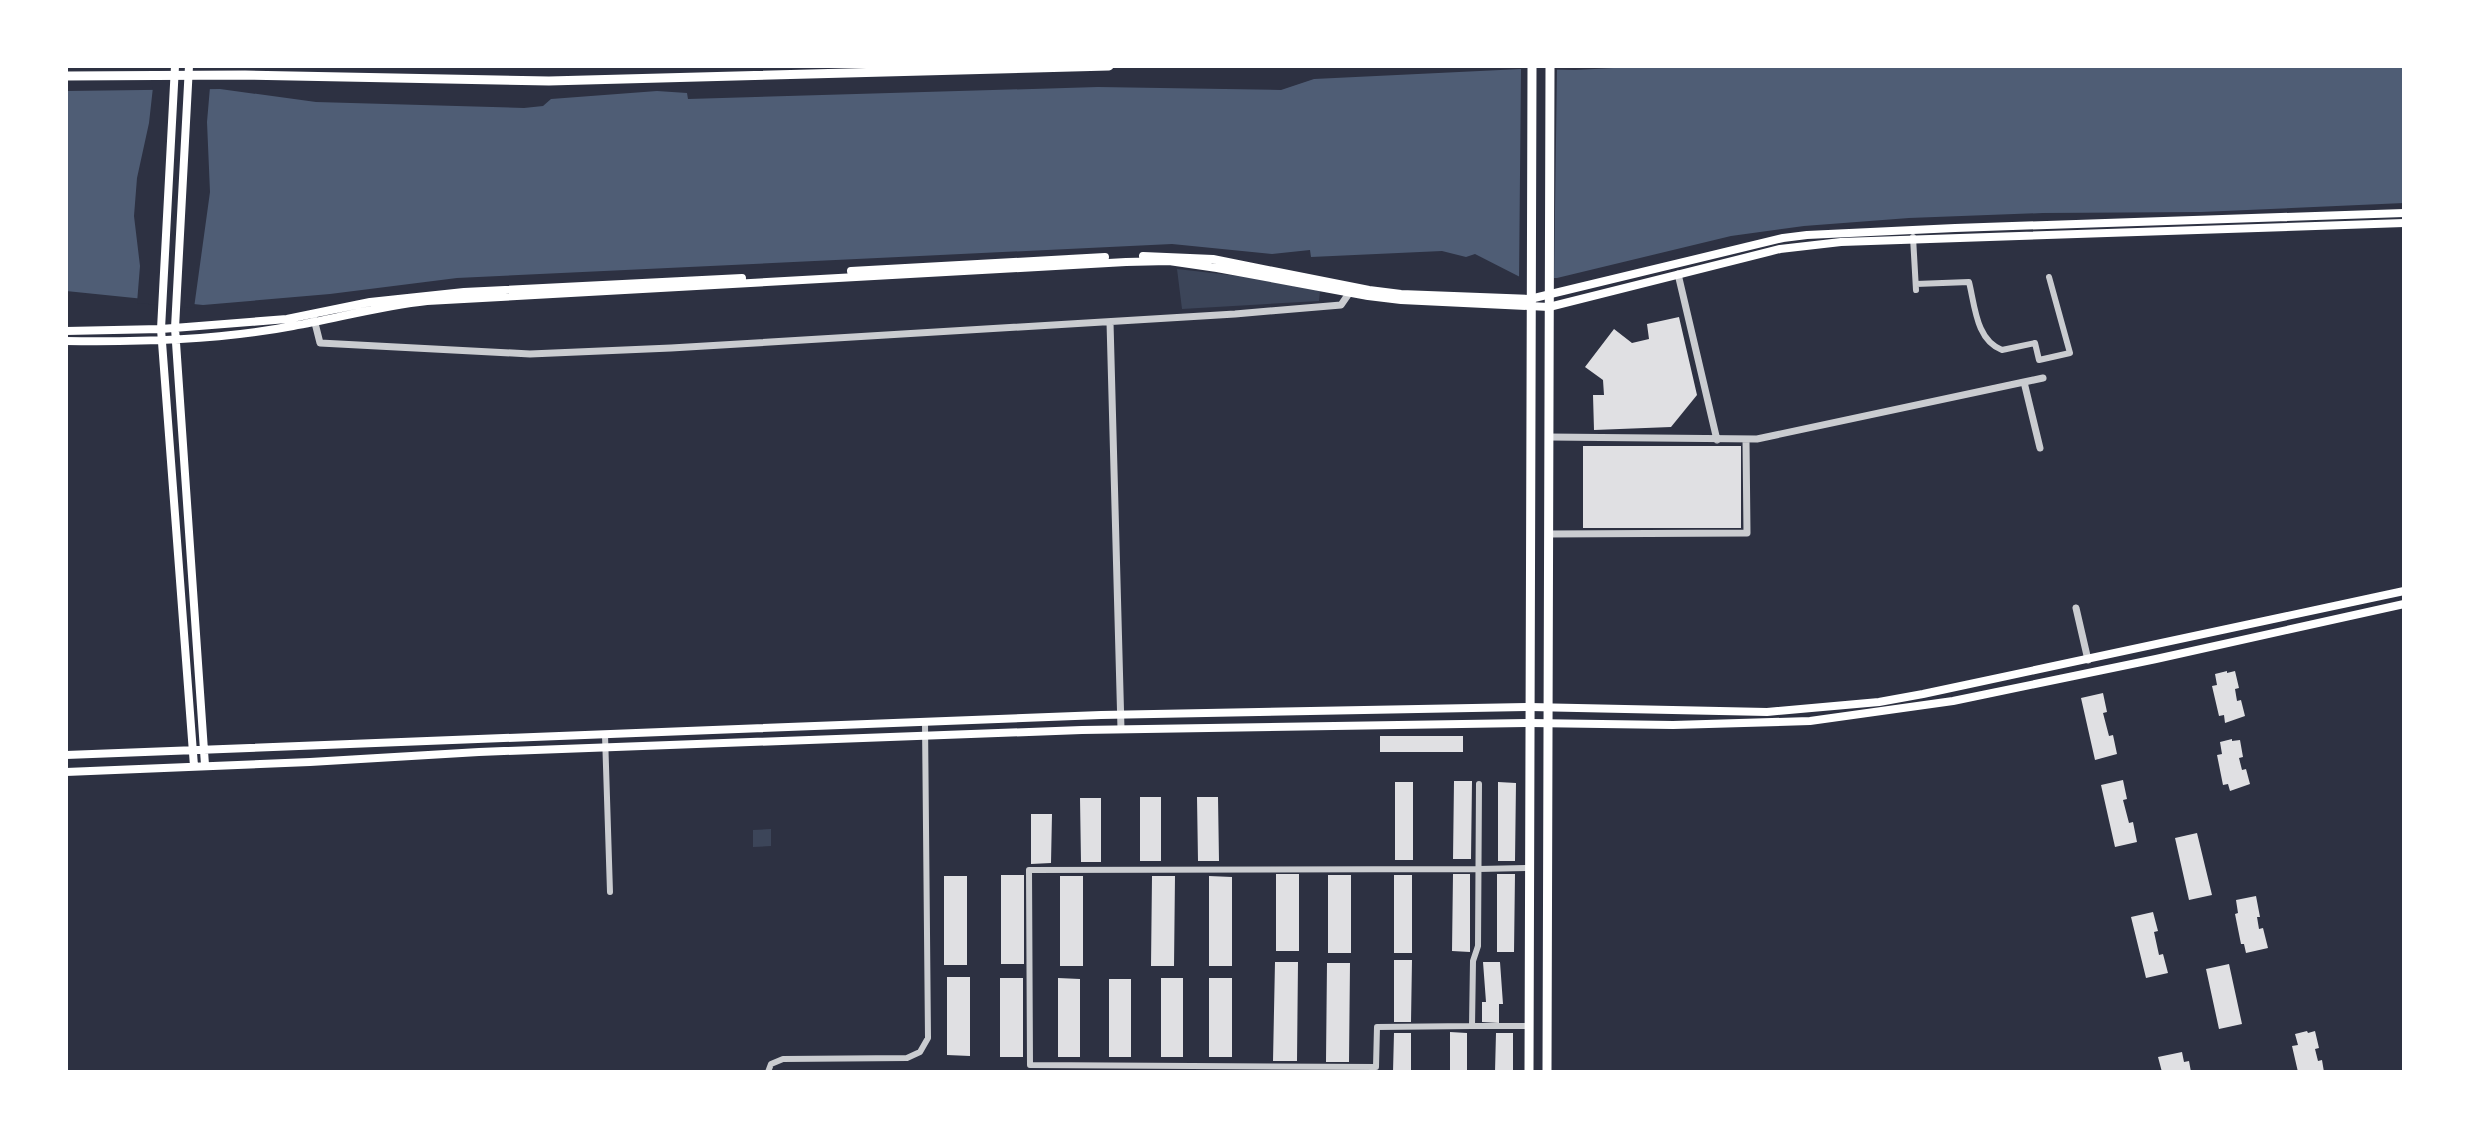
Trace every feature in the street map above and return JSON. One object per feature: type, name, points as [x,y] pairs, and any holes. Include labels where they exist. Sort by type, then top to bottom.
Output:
[{"type":"main road","points":[[66,76],[157,75],[189,70],[209,75],[549,81],[1109,66]]},
{"type":"main road","points":[[1529,1072],[1531,67]]},
{"type":"main road","points":[[1547,1072],[1550,67]]},
{"type":"main road","points":[[189,70],[175,339],[205,765]]},
{"type":"main road","points":[[175,71],[161,329],[194,766]]},
{"type":"main road","points":[[157,75],[165,79],[175,93]]},
{"type":"main road","points":[[189,94],[196,80],[209,75]]},
{"type":"main road","points":[[66,331],[161,329],[313,318],[427,301],[1169,261],[1351,290],[1530,302],[1549,307],[1792,247],[1913,235],[2404,213]]},
{"type":"main road","points":[[1530,302],[1783,238],[2404,223]]},
{"type":"main road","points":[[66,341],[175,339],[292,326],[313,318]]},
{"type":"main road","points":[[66,755],[1121,715],[1530,707],[1767,712],[1825,708],[1923,694],[2404,591]]},
{"type":"main road","points":[[66,772],[606,747],[1121,729],[1784,722],[1953,701],[2404,604]]},
{"type":"street","points":[[1549,437],[1746,440],[1816,428],[2043,378],[2035,343],[2002,350],[1986,340],[1981,332],[1969,282],[1916,287],[1913,235]]},
{"type":"street","points":[[1678,274],[1717,440]]},
{"type":"street","points":[[2039,360],[2070,353],[2049,277]]},
{"type":"street","points":[[313,318],[320,343],[530,354],[1235,314],[1341,305],[1351,290]]},
{"type":"street","points":[[1110,322],[1121,729]]},
{"type":"street","points":[[2024,382],[2040,448]]},
{"type":"street","points":[[1549,534],[1747,533],[1746,440]]},
{"type":"street","points":[[2076,608],[2088,660]]},
{"type":"street","points":[[768,1072],[771,1064],[783,1059],[900,1060],[914,1057],[925,1046],[929,1027],[925,722]]},
{"type":"street","points":[[605,735],[610,892]]},
{"type":"street","points":[[1472,1026],[1473,961],[1478,946],[1479,784]]},
{"type":"street","points":[[1529,1026],[1377,1027],[1376,1067],[1030,1065],[1029,870],[1530,868]]},
{"type":"shaded area","points":[[1652,66],[2404,66],[2404,203],[2201,212],[1909,218],[1804,226],[1731,236],[1557,278],[1522,278],[1475,254],[1466,257],[1442,251],[1311,257],[1310,250],[1272,254],[1172,244],[457,278],[330,294],[203,305],[66,291],[66,91],[220,89],[316,102],[524,108],[543,106],[551,99],[657,91],[687,93],[688,99],[1098,87],[1281,90],[1314,79]]},
{"type":"shaded area","points":[[1177,269],[1239,276],[1320,291],[1319,301],[1182,309]]},
{"type":"shaded area","points":[[771,829],[771,846],[753,847],[753,830]]},
{"type":"pier","points":[[1557,68],[1554,282],[1521,282],[1521,69]]},
{"type":"pier","points":[[153,87],[210,87],[207,122],[210,192],[194,308],[137,303],[140,266],[134,216],[137,178]]},
{"type":"building","points":[[1679,317],[1697,395],[1671,427],[1594,430],[1593,395],[1604,395],[1603,380],[1585,367],[1614,329],[1632,343],[1649,339],[1647,324]]},
{"type":"building","points":[[1583,446],[1741,446],[1741,528],[1583,528]]},
{"type":"building","points":[[2235,671],[2239,688],[2235,689],[2237,701],[2241,700],[2245,716],[2225,723],[2224,715],[2219,716],[2212,686],[2217,685],[2215,674]]},
{"type":"building","points":[[2103,693],[2107,712],[2103,713],[2117,754],[2095,760],[2081,698]]},
{"type":"building","points":[[1380,736],[1463,736],[1463,752],[1380,752]]},
{"type":"building","points":[[2240,740],[2243,757],[2239,758],[2250,784],[2230,791],[2228,784],[2223,785],[2217,755],[2222,754],[2220,742]]},
{"type":"building","points":[[2123,780],[2127,799],[2123,800],[2129,823],[2133,822],[2137,842],[2115,847],[2101,785]]},
{"type":"building","points":[[1454,781],[1472,781],[1471,859],[1453,859]]},
{"type":"building","points":[[1395,782],[1413,782],[1413,860],[1395,860]]},
{"type":"building","points":[[1498,782],[1516,783],[1515,861],[1498,861]]},
{"type":"building","points":[[1140,797],[1161,797],[1161,861],[1140,861]]},
{"type":"building","points":[[1197,797],[1218,797],[1219,861],[1198,861]]},
{"type":"building","points":[[1080,798],[1101,798],[1101,862],[1081,862]]},
{"type":"building","points":[[1031,814],[1052,814],[1051,863],[1031,864]]},
{"type":"building","points":[[2197,833],[2212,895],[2189,900],[2175,838]]},
{"type":"building","points":[[1276,874],[1299,874],[1299,951],[1276,951]]},
{"type":"building","points":[[1453,874],[1470,874],[1470,952],[1452,951]]},
{"type":"building","points":[[1497,874],[1515,874],[1514,952],[1497,952]]},
{"type":"building","points":[[1001,875],[1024,875],[1024,964],[1001,964]]},
{"type":"building","points":[[1328,875],[1351,875],[1351,953],[1328,953]]},
{"type":"building","points":[[1394,875],[1412,875],[1412,953],[1394,953]]},
{"type":"building","points":[[944,876],[967,876],[967,965],[944,965]]},
{"type":"building","points":[[1060,876],[1083,876],[1083,966],[1060,966]]},
{"type":"building","points":[[1152,876],[1175,876],[1174,966],[1151,966]]},
{"type":"building","points":[[1209,876],[1232,877],[1232,966],[1209,966]]},
{"type":"building","points":[[2256,896],[2259,929],[2263,928],[2268,948],[2246,953],[2235,914],[2238,913],[2236,900]]},
{"type":"building","points":[[2153,912],[2159,955],[2163,954],[2168,973],[2146,978],[2131,917]]},
{"type":"building","points":[[1394,960],[1412,960],[1411,1022],[1394,1022]]},
{"type":"building","points":[[1275,962],[1298,962],[1297,1061],[1273,1061]]},
{"type":"building","points":[[1483,962],[1500,962],[1503,1004],[1499,1004],[1499,1023],[1482,1022],[1482,1002],[1486,1002]]},
{"type":"building","points":[[1327,963],[1350,963],[1349,1062],[1326,1062]]},
{"type":"building","points":[[2229,964],[2242,1024],[2219,1029],[2206,969]]},
{"type":"building","points":[[947,977],[970,977],[970,1056],[947,1055]]},
{"type":"building","points":[[1000,978],[1023,978],[1023,1057],[1000,1057]]},
{"type":"building","points":[[1058,978],[1080,979],[1080,1057],[1058,1057]]},
{"type":"building","points":[[1161,978],[1183,978],[1183,1057],[1161,1057]]},
{"type":"building","points":[[1209,978],[1232,978],[1232,1057],[1209,1057]]},
{"type":"building","points":[[1109,979],[1131,979],[1131,1057],[1109,1057]]},
{"type":"building","points":[[2315,1031],[2319,1048],[2315,1049],[2318,1061],[2322,1060],[2324,1072],[2298,1072],[2292,1046],[2298,1045],[2295,1034]]},
{"type":"building","points":[[1450,1032],[1467,1033],[1467,1072],[1450,1072]]},
{"type":"building","points":[[1394,1033],[1411,1033],[1411,1072],[1393,1072]]},
{"type":"building","points":[[1496,1033],[1513,1033],[1513,1072],[1495,1072]]},
{"type":"building","points":[[2182,1052],[2184,1062],[2189,1061],[2191,1072],[2162,1072],[2158,1057]]}]
